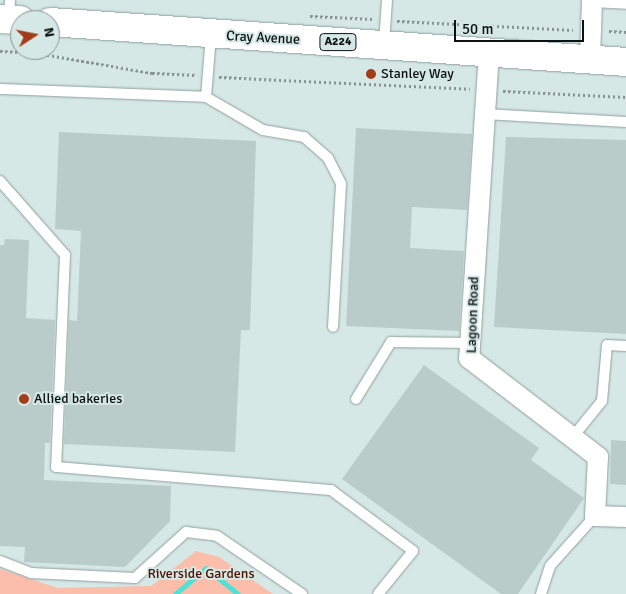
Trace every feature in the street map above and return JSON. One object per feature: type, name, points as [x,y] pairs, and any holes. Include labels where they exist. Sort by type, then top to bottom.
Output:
[{"type":"main road","name":"Cray Avenue","points":[[60,23],[626,62]]},
{"type":"street","points":[[590,60],[592,1]]},
{"type":"street","name":"Lagoon Road","points":[[489,52],[470,358],[598,457],[595,516]]},
{"type":"street","points":[[595,516],[626,517]]},
{"type":"lane","points":[[384,44],[387,0]]},
{"type":"lane","points":[[592,1],[626,4]]},
{"type":"lane","points":[[206,97],[211,34]]},
{"type":"lane","points":[[0,90],[206,97],[263,130],[304,137],[328,158],[341,184],[333,327]]},
{"type":"lane","points":[[486,114],[626,122]]},
{"type":"lane","points":[[0,181],[65,255],[56,467],[331,490],[413,551],[378,594]]},
{"type":"lane","points":[[356,400],[391,342],[470,343]]},
{"type":"lane","points":[[572,438],[602,400],[607,345],[626,346]]},
{"type":"lane","points":[[540,594],[550,566],[595,516]]},
{"type":"lane","points":[[0,561],[31,573],[135,578],[186,532],[216,536],[302,594]]},
{"type":"path","points":[[0,51],[37,54],[152,73],[626,97]]},
{"type":"green space","name":"Riverside Gardens","points":[[196,551],[219,557],[273,594],[0,594],[0,569],[58,588],[151,586]]},
{"type":"building","points":[[356,128],[472,134],[467,210],[412,207],[410,248],[464,251],[459,331],[346,326]]},
{"type":"building","points":[[59,132],[256,141],[250,330],[241,330],[235,452],[64,444],[69,320],[77,321],[81,231],[55,229]]},
{"type":"building","points":[[506,137],[626,140],[626,334],[494,327]]},
{"type":"building","name":"Allied bakeries","points":[[5,239],[29,240],[26,318],[55,320],[50,443],[45,443],[44,480],[171,486],[170,521],[125,567],[24,562],[25,547],[0,546],[0,245],[4,245]]},
{"type":"building","points":[[424,365],[539,448],[531,460],[584,498],[518,594],[501,594],[342,479]]},
{"type":"building","points":[[611,440],[626,441],[626,485],[610,484]]},
{"type":"waterway","points":[[175,594],[206,568],[238,594]]},
{"type":"place","name":"Stanley Way","points":[[371,74]]},
{"type":"place","name":"Allied bakeries","points":[[24,399]]}]
